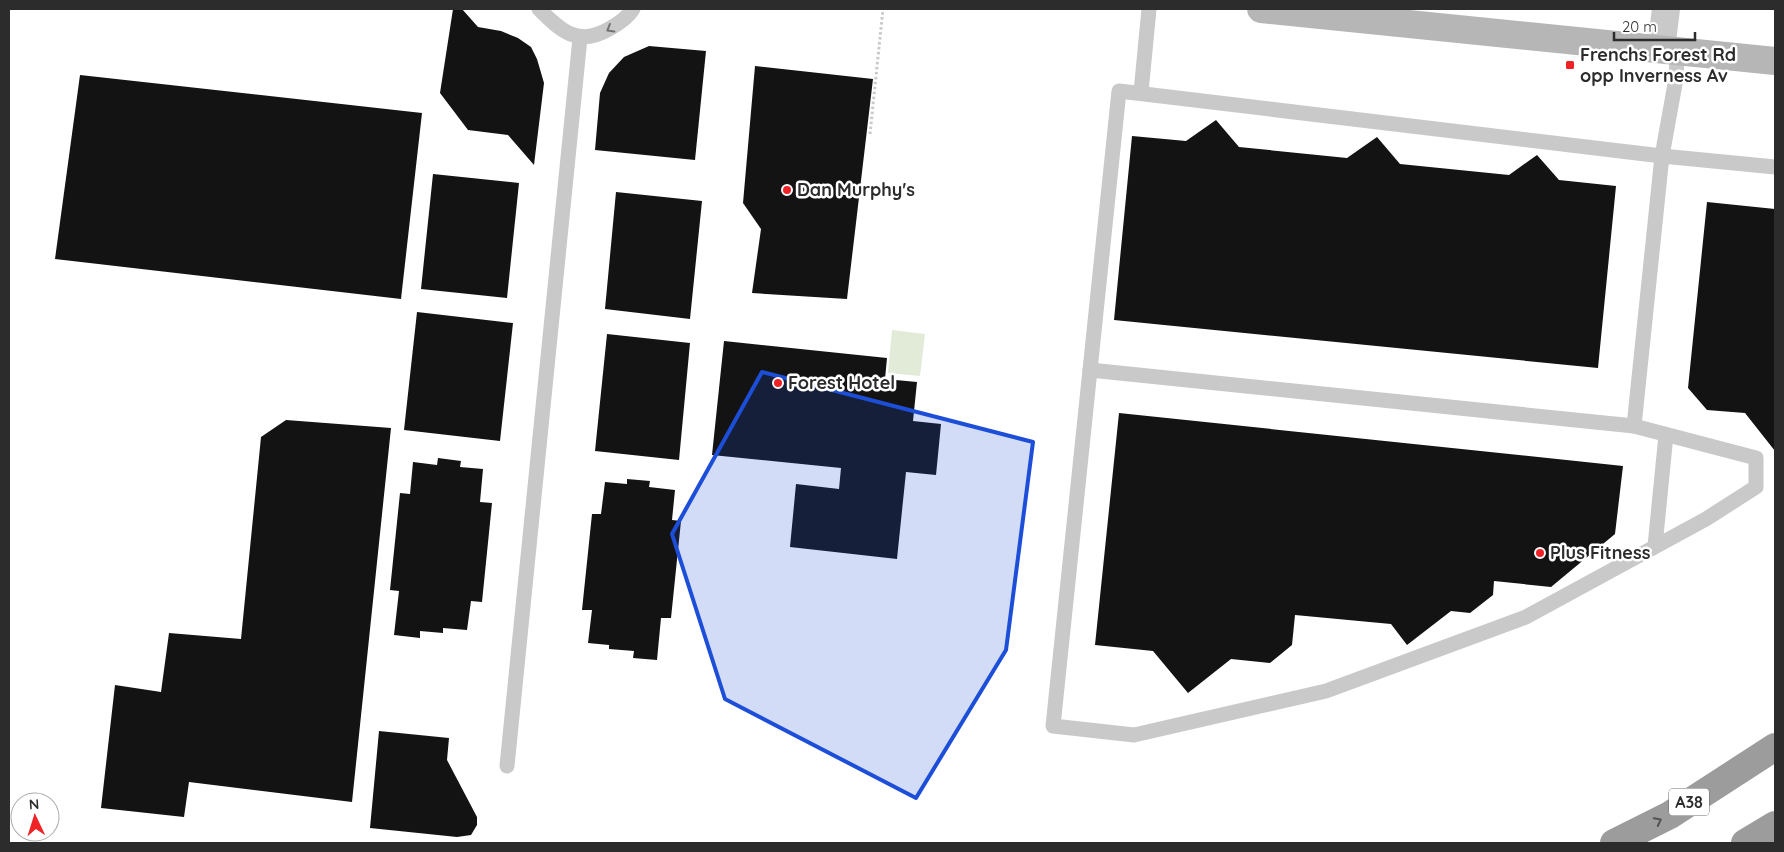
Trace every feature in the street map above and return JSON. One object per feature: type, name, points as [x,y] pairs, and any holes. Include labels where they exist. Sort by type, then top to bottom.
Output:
[{"type":"highway","name":"A38","points":[[1614,843],[1670,815],[1775,746]]},
{"type":"highway","points":[[1745,843],[1775,825]]},
{"type":"main road","points":[[1271,9],[1775,61]]},
{"type":"street","points":[[1666,9],[1670,50]]},
{"type":"lane","points":[[539,9],[561,31],[580,38],[598,36],[617,25],[633,9]]},
{"type":"lane","points":[[1141,92],[1149,9]]},
{"type":"lane","points":[[507,766],[580,38]]},
{"type":"lane","points":[[1634,426],[1662,156],[1675,84],[1670,50]]},
{"type":"lane","points":[[1090,370],[1634,426],[1756,458],[1756,487],[1706,519],[1526,617],[1326,691],[1134,735],[1053,726],[1090,370],[1119,91],[1141,92],[1662,156],[1775,167]]},
{"type":"lane","points":[[1655,546],[1666,435]]},
{"type":"path","points":[[870,134],[883,9]]},
{"type":"highlighted area","points":[[762,372],[1033,442],[1006,650],[916,798],[725,699],[672,534]]},
{"type":"green space","points":[[892,330],[925,334],[920,376],[888,373]]},
{"type":"building","points":[[453,9],[462,9],[478,27],[501,31],[518,38],[531,47],[537,59],[544,83],[534,165],[508,135],[468,130],[440,93]]},
{"type":"building","points":[[649,46],[706,51],[695,160],[595,150],[600,93],[609,73],[624,57]]},
{"type":"building","points":[[755,66],[873,79],[847,299],[752,293],[761,229],[743,203]]},
{"type":"building","points":[[80,75],[422,113],[401,299],[55,259]]},
{"type":"building","points":[[1216,120],[1239,147],[1347,158],[1377,137],[1400,164],[1509,175],[1537,155],[1559,180],[1616,186],[1598,368],[1114,320],[1132,136],[1186,141]]},
{"type":"building","points":[[433,174],[519,183],[507,298],[421,289]]},
{"type":"building","points":[[616,192],[702,201],[690,319],[605,309]]},
{"type":"building","points":[[1707,202],[1775,209],[1775,451],[1745,413],[1707,410],[1688,388]]},
{"type":"building","points":[[417,312],[513,323],[500,441],[404,430]]},
{"type":"building","points":[[607,334],[690,343],[679,460],[595,451]]},
{"type":"building","points":[[724,341],[887,358],[885,379],[917,382],[913,421],[941,424],[936,475],[906,472],[897,559],[790,547],[796,484],[839,489],[841,468],[712,455]]},
{"type":"building","points":[[1119,413],[1623,466],[1615,534],[1551,587],[1494,581],[1493,595],[1470,613],[1451,611],[1407,645],[1391,624],[1295,615],[1292,645],[1270,663],[1231,659],[1188,693],[1153,651],[1095,645]]},
{"type":"building","points":[[286,420],[391,428],[352,802],[189,782],[184,817],[101,808],[115,685],[161,692],[169,633],[241,639],[261,437]]},
{"type":"building","points":[[438,458],[461,461],[460,467],[483,469],[480,502],[492,503],[482,602],[471,601],[467,630],[443,628],[443,633],[420,631],[420,638],[394,635],[399,591],[390,590],[400,493],[410,494],[413,462],[437,465]]},
{"type":"building","points":[[627,479],[650,481],[649,487],[675,490],[672,520],[681,521],[671,618],[661,618],[657,660],[633,658],[634,651],[609,649],[609,645],[588,643],[592,610],[582,610],[592,514],[601,514],[605,482],[627,484]]},
{"type":"building","points":[[379,731],[449,738],[447,760],[477,817],[477,825],[471,835],[457,837],[370,828]]},
{"type":"place","name":"Frenchs Forest Rd opp Inverness Av","points":[[1570,65]]},
{"type":"place","name":"Dan Murphy's","points":[[787,190]]},
{"type":"place","name":"Forest Hotel","points":[[778,383]]},
{"type":"place","name":"Plus Fitness","points":[[1540,553]]}]
